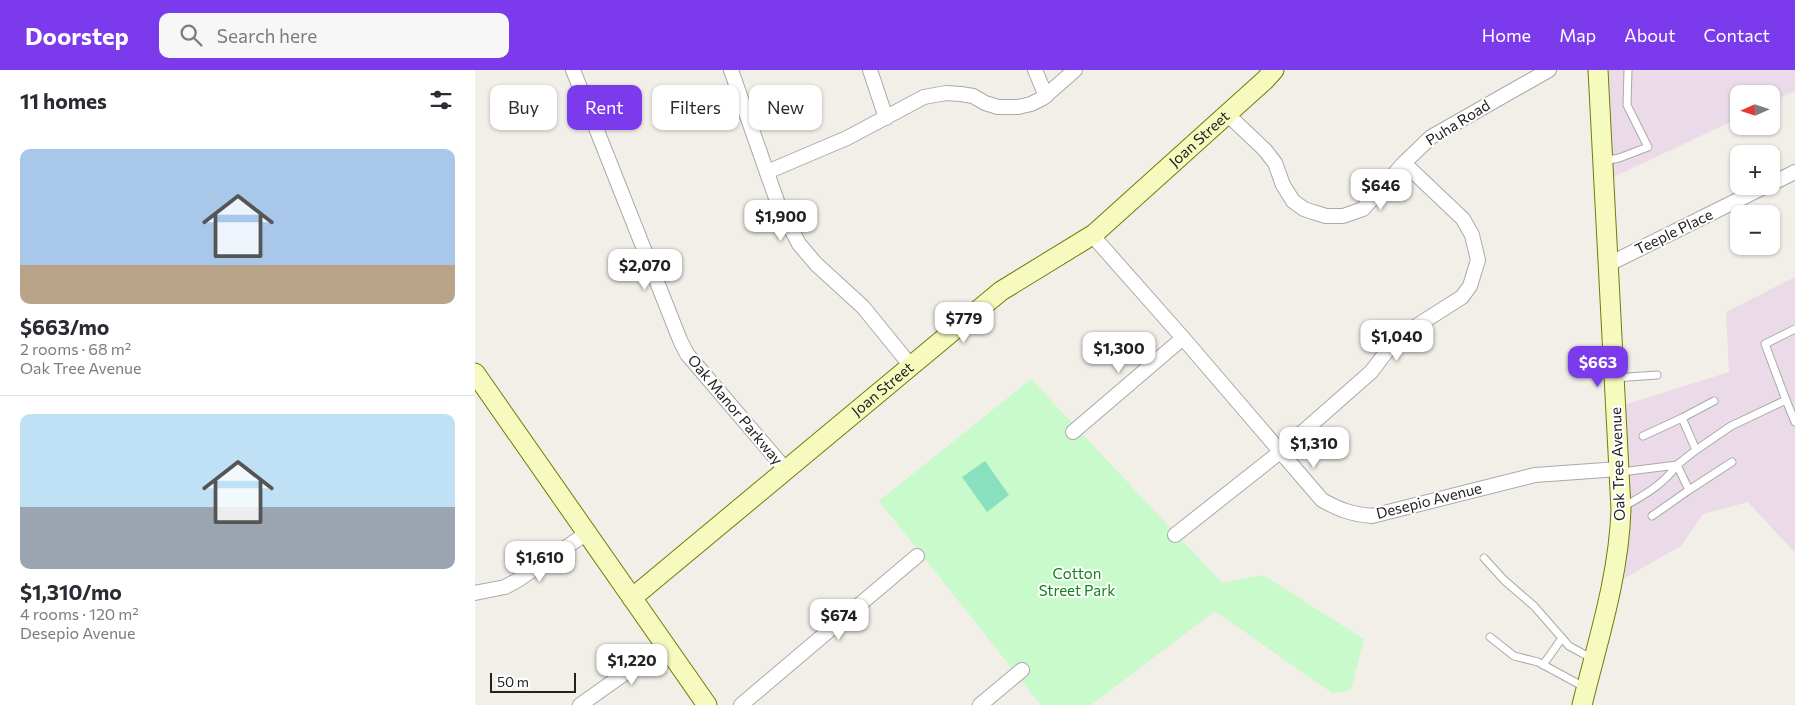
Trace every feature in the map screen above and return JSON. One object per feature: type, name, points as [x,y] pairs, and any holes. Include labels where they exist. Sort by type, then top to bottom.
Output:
[{"type":"street","name":"Oak Manor Parkway","points":[[573,70],[687,354],[786,470]]},
{"type":"street","points":[[731,70],[778,204],[799,244],[816,264],[863,306],[911,366]]},
{"type":"street","points":[[870,70],[886,118]]},
{"type":"street","points":[[1035,70],[1046,96]]},
{"type":"street","points":[[767,172],[847,138],[918,101],[939,94],[973,96],[985,103],[1011,108],[1031,104],[1046,96],[1075,70]]},
{"type":"street","name":"Joan Street","points":[[632,598],[1001,291],[1092,235],[1274,70]]},
{"type":"street","name":"Puha Road","points":[[1227,114],[1265,150],[1275,163],[1283,185],[1293,201],[1304,209],[1325,216],[1343,216],[1363,209],[1404,163],[1431,137],[1549,70]]},
{"type":"street","name":"Oak Tree Avenue","points":[[1584,697],[1615,567],[1621,509],[1598,70]]},
{"type":"street","points":[[1175,535],[1280,452],[1371,372],[1387,351],[1407,332],[1462,297],[1470,286],[1478,260],[1472,235],[1463,219],[1404,163]]},
{"type":"street","points":[[1780,180],[1795,172]]},
{"type":"street","name":"Teeple Place","points":[[1609,264],[1749,195]]},
{"type":"street","name":"Desepio Avenue","points":[[1092,235],[1322,500],[1337,509],[1352,514],[1371,516],[1535,475],[1555,472],[1619,471]]},
{"type":"street","points":[[1073,432],[1183,338]]},
{"type":"street","points":[[475,373],[707,705]]},
{"type":"street","points":[[475,593],[505,587],[587,533]]},
{"type":"street","points":[[741,705],[917,556]]},
{"type":"street","points":[[580,705],[665,645]]},
{"type":"street","points":[[980,705],[1022,670]]},
{"type":"lane","points":[[1603,161],[1619,158],[1647,147],[1627,105],[1628,70]]},
{"type":"lane","points":[[1795,329],[1765,344],[1795,422]]},
{"type":"lane","points":[[1614,378],[1657,375]]},
{"type":"lane","points":[[1621,509],[1649,493],[1669,477],[1677,464],[1731,426],[1786,400]]},
{"type":"lane","points":[[1643,436],[1714,401]]},
{"type":"lane","points":[[1682,418],[1696,450]]},
{"type":"lane","points":[[1652,516],[1732,462]]},
{"type":"lane","points":[[1619,471],[1677,464]]},
{"type":"lane","points":[[1677,464],[1689,490]]},
{"type":"lane","points":[[1484,558],[1503,580],[1534,606],[1569,646],[1593,659]]},
{"type":"lane","points":[[1490,636],[1515,656],[1543,665],[1584,697]]},
{"type":"lane","points":[[1543,665],[1562,638]]},
{"type":"shaded area","points":[[1604,70],[1795,70],[1795,91],[1780,98],[1780,85],[1730,85],[1730,122],[1609,179]]},
{"type":"shaded area","points":[[1795,277],[1795,553],[1748,502],[1703,514],[1681,546],[1616,583],[1617,407],[1729,372],[1726,312]]},
{"type":"green space","name":"Cotton Street Park","points":[[1031,379],[1222,583],[1263,575],[1364,639],[1351,690],[1332,693],[1215,611],[1091,705],[1041,705],[879,501]]},
{"type":"green space","points":[[985,461],[1009,495],[987,512],[962,477]]}]
